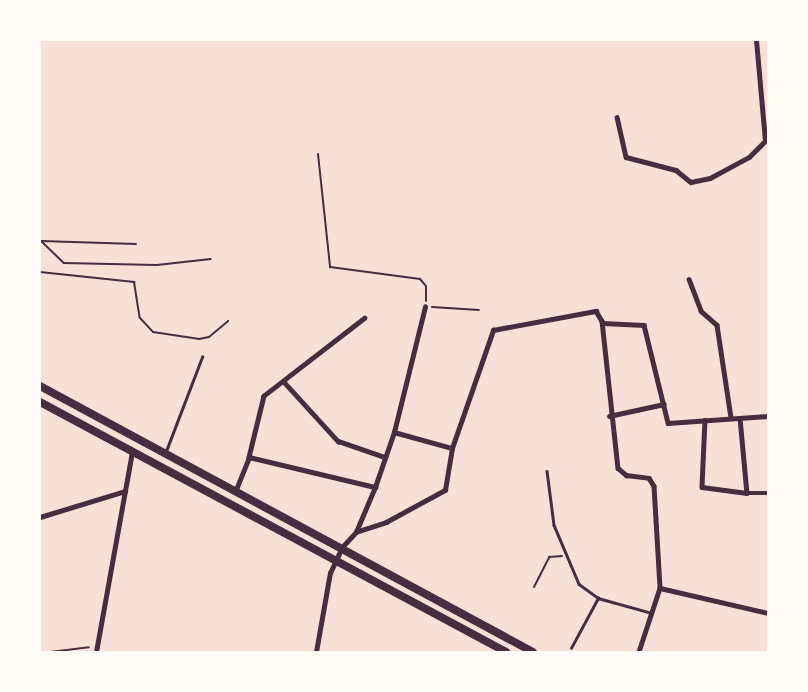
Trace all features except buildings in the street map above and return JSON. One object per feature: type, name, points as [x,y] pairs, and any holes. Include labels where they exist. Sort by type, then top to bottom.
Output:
[{"type":"highway","points":[[40,386],[164,455],[342,547],[533,652]]},
{"type":"highway","points":[[40,402],[506,652]]},
{"type":"highway","points":[[157,466],[164,455]]},
{"type":"street","points":[[617,117],[622,150],[630,160],[676,170],[691,182],[710,178],[749,157],[764,141],[756,40]]},
{"type":"street","points":[[689,279],[701,311],[717,325],[731,418]]},
{"type":"street","points":[[316,652],[335,560],[342,547],[356,532],[375,486],[394,432],[425,306]]},
{"type":"street","points":[[356,532],[442,493],[452,448],[492,330],[592,311],[599,313],[602,323],[609,416],[619,471],[653,483],[660,588],[639,652]]},
{"type":"street","points":[[235,492],[249,457],[261,400],[285,383],[364,318]]},
{"type":"street","points":[[602,323],[642,323],[668,423],[768,416]]},
{"type":"street","points":[[285,383],[338,441],[385,457]]},
{"type":"street","points":[[609,416],[664,404]]},
{"type":"street","points":[[740,418],[747,493]]},
{"type":"street","points":[[705,420],[703,489],[768,493]]},
{"type":"street","points":[[394,432],[452,448]]},
{"type":"street","points":[[96,652],[132,452]]},
{"type":"street","points":[[249,457],[375,486]]},
{"type":"street","points":[[40,517],[125,491]]},
{"type":"street","points":[[660,588],[768,613]]},
{"type":"lane","points":[[164,455],[202,357]]},
{"type":"lane","points":[[548,471],[550,508],[565,556],[579,584],[598,598],[652,614]]},
{"type":"lane","points":[[571,648],[598,598]]},
{"type":"path","points":[[318,154],[330,267],[420,279],[428,295],[425,306],[479,310]]},
{"type":"path","points":[[41,241],[136,244]]},
{"type":"path","points":[[41,241],[54,258],[64,263],[157,265],[211,260]]},
{"type":"path","points":[[40,272],[134,282],[140,318],[152,332],[199,339],[209,337],[228,321]]},
{"type":"path","points":[[534,587],[548,556],[565,556]]},
{"type":"path","points":[[50,652],[96,646]]}]
